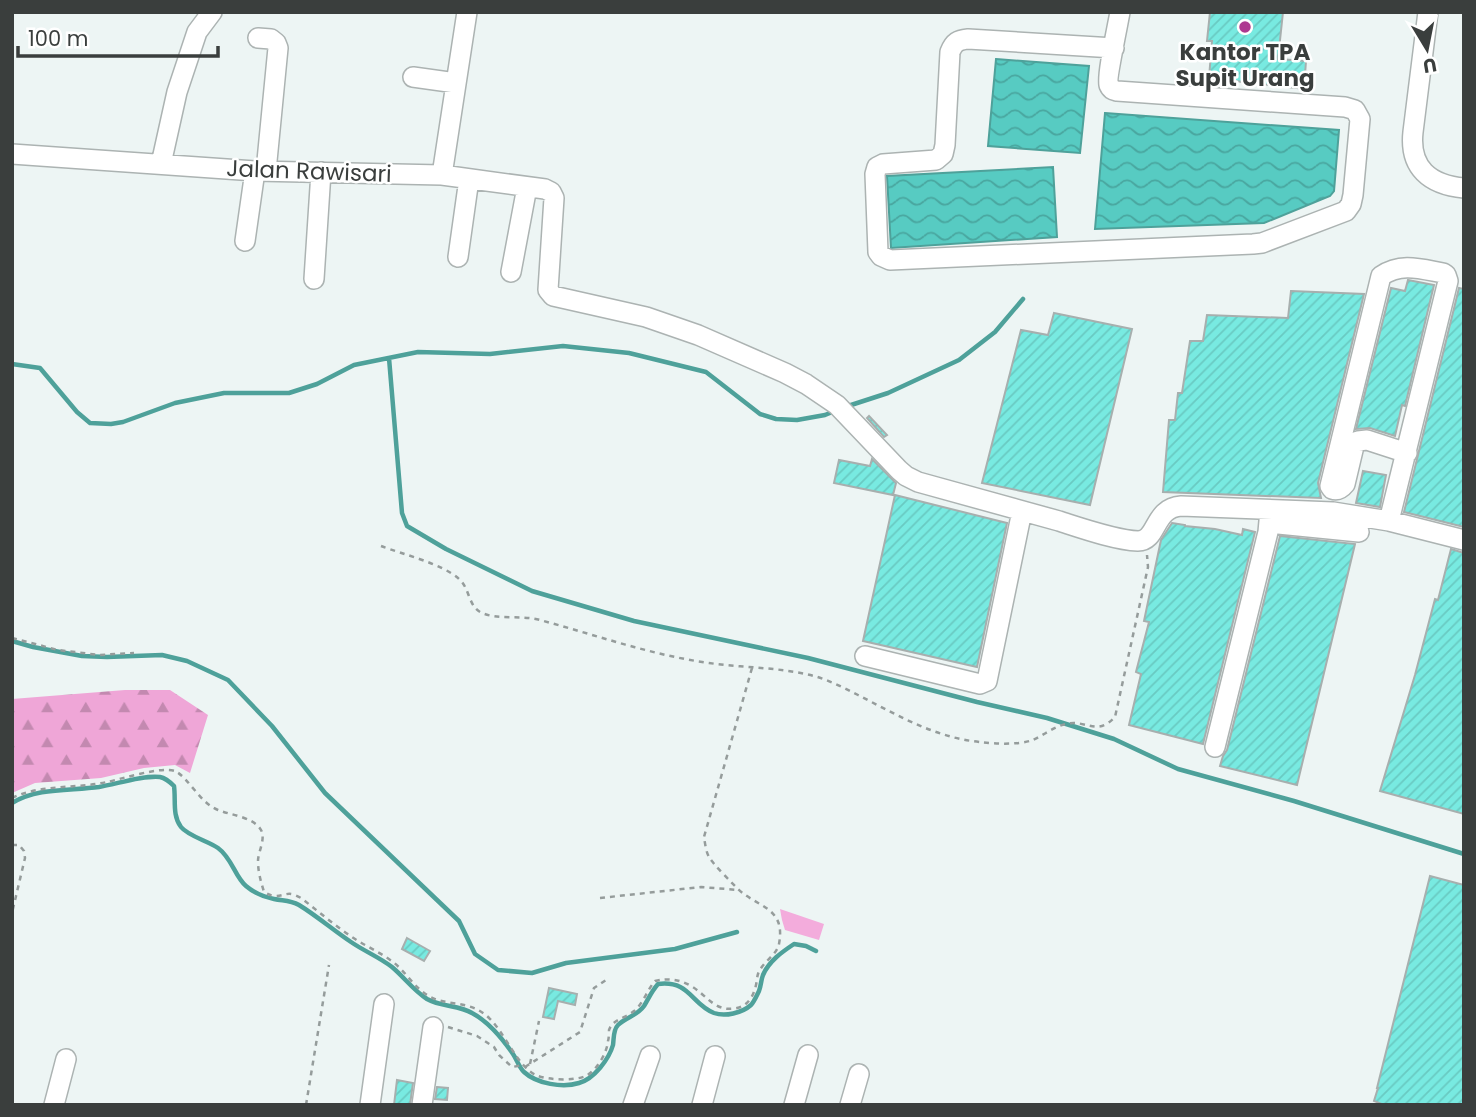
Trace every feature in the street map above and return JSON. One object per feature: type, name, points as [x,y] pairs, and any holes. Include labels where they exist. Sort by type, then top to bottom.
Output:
[{"type":"street","points":[[161,164],[177,92],[197,32],[212,12]]},
{"type":"street","points":[[443,175],[467,12]]},
{"type":"street","points":[[1114,48],[968,39],[953,44],[950,52],[943,154],[936,160],[883,164],[877,167],[878,251],[881,256],[890,260],[1252,244],[1262,243],[1346,211],[1353,195],[1360,119],[1355,110],[1345,107],[1117,92],[1111,89],[1108,83],[1114,48],[1120,12]]},
{"type":"street","points":[[1429,12],[1412,132],[1414,156],[1427,176],[1436,182],[1448,187],[1464,188]]},
{"type":"street","points":[[245,241],[261,171],[278,48],[271,39],[258,38]]},
{"type":"street","points":[[412,77],[456,83]]},
{"type":"street","name":"Jalan Rawisari","points":[[12,154],[261,171],[443,175],[527,187]]},
{"type":"street","points":[[314,279],[321,173]]},
{"type":"street","points":[[458,257],[469,179]]},
{"type":"street","points":[[511,272],[527,187],[544,189],[551,192],[554,198],[548,280],[548,290],[553,296],[646,317],[698,335],[796,379],[842,410],[906,477],[1138,541],[1144,540],[1152,533],[1165,512],[1176,506],[1269,516],[1359,532]]},
{"type":"street","points":[[1389,521],[1407,453],[1448,281],[1443,273],[1407,267],[1390,270],[1381,276],[1330,486],[1337,491],[1345,484],[1354,446],[1358,441],[1367,440],[1407,453]]},
{"type":"street","points":[[864,656],[980,684],[987,681],[1023,511]]},
{"type":"street","points":[[1269,516],[1334,512],[1389,521],[1464,540]]},
{"type":"street","points":[[1215,747],[1269,516]]},
{"type":"street","points":[[370,1105],[384,1004]]},
{"type":"street","points":[[422,1105],[433,1027]]},
{"type":"street","points":[[633,1105],[650,1055]]},
{"type":"street","points":[[794,1105],[808,1055]]},
{"type":"street","points":[[702,1105],[715,1056]]},
{"type":"street","points":[[54,1105],[66,1059]]},
{"type":"street","points":[[850,1105],[859,1074]]},
{"type":"path","points":[[381,546],[457,577],[465,585],[473,607],[482,613],[529,617],[653,652],[708,663],[816,676],[921,727],[950,737],[980,742],[1016,743],[1030,741],[1063,724],[1101,727],[1109,724],[1115,717],[1148,567],[1144,540]]},
{"type":"path","points":[[12,638],[58,650],[99,655],[134,653]]},
{"type":"path","points":[[12,798],[26,791],[103,783],[163,769],[176,772],[195,793],[215,809],[251,821],[261,828],[263,836],[258,860],[264,892],[275,896],[295,894],[353,938],[395,963],[428,996],[472,1007],[483,1013],[522,1065],[538,1076],[567,1079],[586,1075],[598,1064],[614,1023],[633,1013],[655,981],[674,979],[692,986],[716,1006],[738,1008],[749,1002],[757,985],[758,973],[779,948],[778,918],[769,908],[739,890],[708,857],[704,837],[752,667]]},
{"type":"path","points":[[12,845],[19,845],[25,858],[12,914]]},
{"type":"path","points":[[600,898],[701,887],[739,890]]},
{"type":"path","points":[[306,1105],[329,965]]},
{"type":"path","points":[[433,1027],[437,1023],[477,1036],[494,1047],[512,1067],[530,1064],[579,1031],[594,988],[606,980]]},
{"type":"path","points":[[530,1064],[539,1021]]},
{"type":"shaded area","points":[[780,909],[824,924],[819,940],[785,930]]},
{"type":"green space","points":[[125,690],[170,690],[208,715],[190,773],[175,765],[144,768],[101,778],[35,783],[12,793],[12,699]]},
{"type":"water","points":[[996,59],[1089,66],[1080,153],[988,146]]},
{"type":"water","points":[[1105,113],[1339,130],[1334,191],[1330,196],[1264,223],[1095,229]]},
{"type":"water","points":[[1053,167],[1057,237],[891,248],[887,176]]},
{"type":"building","points":[[1210,12],[1283,12],[1278,59],[1306,61],[1304,89],[1209,78],[1212,41],[1207,41]]},
{"type":"building","points":[[1408,280],[1434,285],[1405,406],[1402,405],[1395,436],[1370,428],[1356,429],[1391,288],[1405,291]]},
{"type":"building","points":[[1459,288],[1464,289],[1464,527],[1404,512]]},
{"type":"building","points":[[1291,291],[1364,294],[1318,483],[1321,498],[1163,492],[1169,420],[1175,420],[1190,341],[1203,341],[1207,315],[1288,318]]},
{"type":"building","points":[[1054,313],[1132,329],[1090,505],[982,483],[1021,330],[1048,335]]},
{"type":"building","points":[[869,416],[887,435],[884,437],[867,418]]},
{"type":"building","points":[[872,459],[896,483],[893,495],[834,483],[839,460],[870,466]]},
{"type":"building","points":[[1363,471],[1386,475],[1380,507],[1356,503]]},
{"type":"building","points":[[895,495],[1007,523],[977,667],[863,641]]},
{"type":"building","points":[[1172,523],[1242,535],[1243,529],[1255,532],[1203,744],[1129,725],[1141,674],[1136,672],[1149,622],[1144,621],[1161,540]]},
{"type":"building","points":[[1280,536],[1355,544],[1297,785],[1220,766],[1227,750]]},
{"type":"building","points":[[1451,549],[1464,553],[1464,814],[1380,791]]},
{"type":"building","points":[[1430,876],[1464,885],[1464,1105],[1384,1105],[1374,1101]]},
{"type":"building","points":[[407,938],[430,951],[424,961],[402,949]]},
{"type":"building","points":[[549,988],[577,994],[575,1005],[558,1001],[554,1019],[543,1017]]},
{"type":"building","points":[[397,1080],[413,1083],[410,1105],[394,1105]]},
{"type":"building","points":[[437,1087],[448,1088],[447,1100],[435,1099]]},
{"type":"waterway","points":[[848,406],[888,393],[959,360],[995,332],[1023,299]]},
{"type":"waterway","points":[[12,364],[40,368],[77,412],[90,423],[123,422],[175,403],[224,393],[289,393],[317,384],[354,365],[418,352],[490,354],[563,346],[629,353],[706,372],[760,414],[776,419],[797,420],[837,410]]},
{"type":"waterway","points":[[389,358],[402,513],[407,526],[446,549],[532,591],[634,621],[808,658],[1047,718],[1114,739],[1178,769],[1294,801],[1464,854]]},
{"type":"waterway","points":[[12,641],[82,656],[162,655],[187,661],[228,680],[272,726],[325,793],[459,921],[475,954],[498,970],[532,973],[566,963],[675,949],[737,932]]},
{"type":"waterway","points":[[12,803],[44,792],[99,787],[146,777],[164,778],[174,786],[175,812],[181,827],[223,852],[246,886],[266,897],[299,905],[392,967],[427,999],[467,1010],[478,1017],[500,1036],[524,1072],[550,1084],[579,1083],[595,1073],[611,1050],[616,1027],[644,1006],[658,984],[684,989],[714,1013],[733,1014],[752,1004],[766,970],[785,950],[794,944],[816,951]]},
{"type":"place","name":"Kantor TPA Supit Urang","points":[[1245,27]]}]
